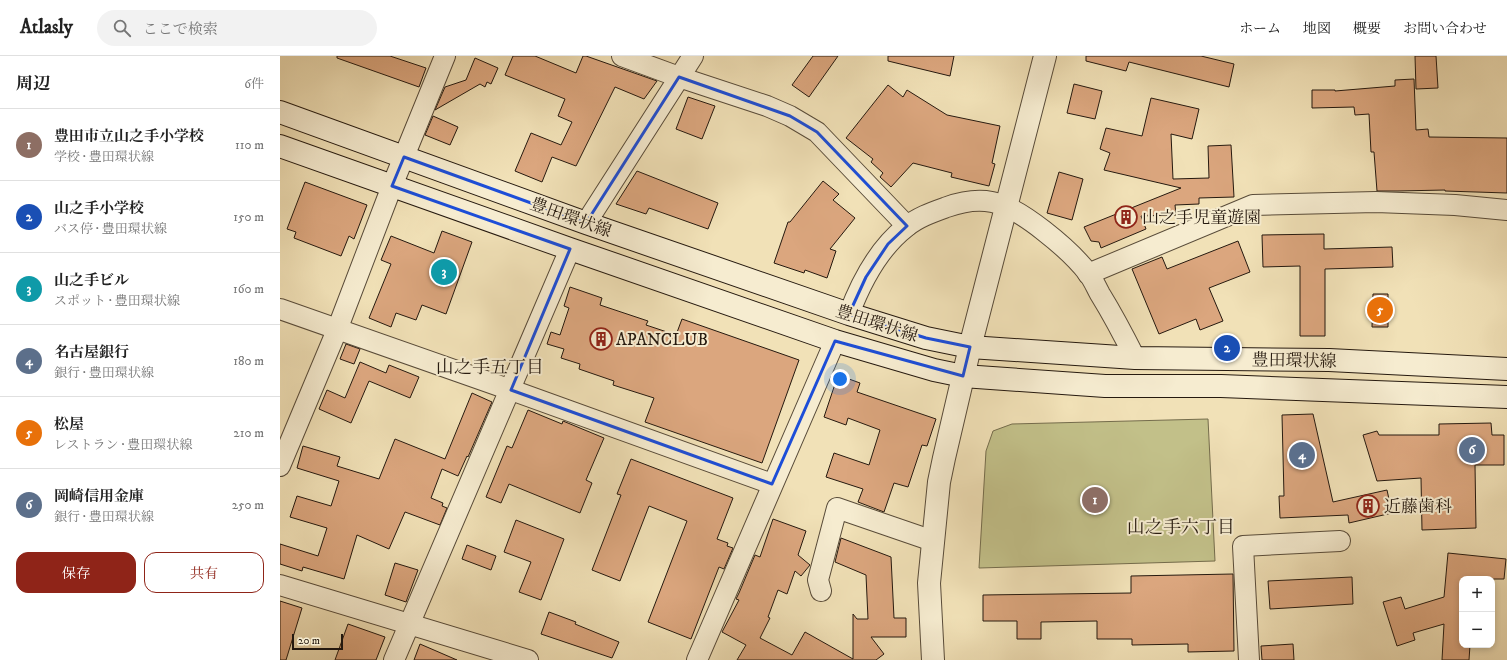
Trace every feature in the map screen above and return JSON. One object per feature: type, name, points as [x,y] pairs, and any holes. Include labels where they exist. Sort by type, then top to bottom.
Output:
[{"type":"main road","points":[[933,660],[929,583],[939,482],[970,347],[1045,56]]},
{"type":"main road","name":"豊田環状線","points":[[280,112],[586,223],[849,314],[926,338],[970,347],[1135,358],[1329,360],[1507,369]]},
{"type":"main road","name":"豊田環状線","points":[[280,146],[570,250],[835,341],[934,370],[963,376],[1105,386],[1221,386],[1507,397]]},
{"type":"street","points":[[280,463],[337,330],[392,186],[445,56]]},
{"type":"street","points":[[622,56],[679,77],[767,106],[790,116],[817,132],[907,226]]},
{"type":"street","points":[[586,223],[693,56]]},
{"type":"street","points":[[849,314],[866,277],[888,244],[907,226],[923,216],[952,205],[976,201],[992,202],[1007,207],[1060,243],[1088,274],[1110,310],[1135,358]]},
{"type":"street","points":[[1088,274],[1253,205],[1376,202],[1455,204],[1507,210]]},
{"type":"street","points":[[394,660],[570,250]]},
{"type":"street","points":[[280,309],[772,484]]},
{"type":"street","points":[[697,660],[835,341]]},
{"type":"street","points":[[821,591],[818,580],[837,508],[933,541]]},
{"type":"street","points":[[1249,660],[1243,546],[1340,541]]},
{"type":"street","points":[[280,585],[528,660]]},
{"type":"highlighted area","points":[[679,77],[790,116],[817,132],[851,167],[907,226],[888,244],[866,277],[849,314],[926,338],[970,347],[963,376],[835,341],[772,484],[511,390],[570,249],[392,186],[404,157],[586,223]]},
{"type":"shaded area","points":[[1208,419],[1215,561],[979,568],[986,451],[993,431],[1012,424]]},
{"type":"building","points":[[337,56],[390,56],[426,68],[419,87],[337,58]]},
{"type":"building","points":[[513,56],[535,56],[576,73],[583,56],[586,56],[657,81],[644,99],[615,87],[576,166],[552,157],[542,182],[515,171],[531,133],[561,145],[572,122],[558,116],[565,99],[505,75]]},
{"type":"building","points":[[813,56],[838,56],[809,97],[792,85]]},
{"type":"building","points":[[888,56],[954,56],[950,76],[888,61]]},
{"type":"building","points":[[1086,56],[1201,56],[1234,64],[1229,87],[1129,62],[1126,71],[1086,61]]},
{"type":"building","points":[[1415,56],[1436,56],[1438,88],[1416,89]]},
{"type":"building","points":[[475,58],[498,68],[491,84],[487,82],[485,87],[480,84],[435,110],[445,87],[466,80]]},
{"type":"building","points":[[1414,79],[1416,130],[1428,129],[1429,137],[1507,138],[1507,193],[1445,190],[1377,191],[1374,152],[1371,152],[1369,114],[1355,115],[1354,107],[1312,108],[1312,90],[1335,91],[1395,86],[1395,80]]},
{"type":"building","points":[[1074,84],[1102,91],[1095,119],[1067,113]]},
{"type":"building","points":[[888,85],[903,97],[907,90],[947,115],[1000,126],[992,163],[995,164],[989,186],[951,177],[952,173],[913,163],[891,187],[880,177],[883,173],[871,162],[873,159],[846,138]]},
{"type":"building","points":[[688,97],[715,106],[702,139],[676,129]]},
{"type":"building","points":[[1151,98],[1199,109],[1192,139],[1171,134],[1173,179],[1209,178],[1208,146],[1231,145],[1234,197],[1199,198],[1199,204],[1175,205],[1176,215],[1141,216],[1146,229],[1101,248],[1099,242],[1091,241],[1084,227],[1181,188],[1104,170],[1110,153],[1100,149],[1106,128],[1142,136]]},
{"type":"building","points":[[433,116],[458,127],[450,145],[425,135]]},
{"type":"building","points":[[637,171],[718,203],[708,229],[649,208],[646,214],[616,204]]},
{"type":"building","points":[[1059,172],[1083,179],[1072,220],[1047,213]]},
{"type":"building","points":[[823,181],[839,194],[833,200],[855,218],[830,249],[836,251],[827,278],[805,270],[804,273],[774,263],[788,222],[790,222]]},
{"type":"building","points":[[305,182],[367,205],[354,239],[349,236],[341,256],[294,238],[296,232],[287,229]]},
{"type":"building","points":[[442,231],[472,242],[446,314],[422,305],[416,320],[396,313],[391,327],[369,318],[391,264],[381,260],[391,236],[434,253]]},
{"type":"building","points":[[1324,234],[1324,249],[1392,247],[1393,267],[1325,269],[1325,336],[1300,336],[1300,266],[1263,267],[1262,235]]},
{"type":"building","points":[[1238,241],[1250,272],[1209,288],[1223,321],[1200,330],[1196,319],[1159,334],[1132,269],[1162,257],[1167,269]]},
{"type":"building","points":[[570,287],[602,298],[600,305],[648,321],[646,325],[676,335],[682,319],[799,360],[762,463],[645,422],[654,398],[613,385],[614,381],[579,369],[580,364],[561,358],[564,349],[547,344],[551,332],[560,335],[569,308],[564,306]]},
{"type":"building","points":[[1373,294],[1388,294],[1388,327],[1372,327]]},
{"type":"building","points":[[346,344],[360,349],[354,364],[340,359]]},
{"type":"building","points":[[360,362],[386,373],[389,365],[419,377],[410,398],[369,381],[351,423],[319,409],[327,390],[345,398]]},
{"type":"building","points":[[838,375],[860,383],[857,392],[936,419],[927,446],[922,445],[908,487],[894,483],[884,512],[858,502],[863,489],[826,477],[834,453],[869,465],[880,430],[848,418],[846,425],[824,417]]},
{"type":"building","points":[[472,393],[492,402],[458,476],[442,469],[431,498],[443,503],[442,506],[447,508],[440,525],[405,512],[389,549],[357,535],[344,579],[303,567],[302,571],[280,564],[280,544],[318,556],[327,528],[290,517],[297,496],[331,506],[339,481],[297,468],[303,446],[340,457],[337,466],[379,479],[395,439],[445,459]]},
{"type":"building","points":[[528,410],[562,424],[563,421],[604,438],[586,480],[592,483],[580,513],[509,484],[501,503],[486,497],[507,446],[512,448]]},
{"type":"building","points":[[1313,414],[1333,502],[1387,490],[1392,513],[1349,523],[1348,515],[1280,518],[1279,496],[1284,496],[1282,415]]},
{"type":"building","points":[[1491,423],[1492,435],[1504,435],[1504,465],[1475,465],[1476,528],[1422,530],[1421,478],[1377,481],[1363,435],[1377,431],[1379,435],[1439,435],[1439,424]]},
{"type":"building","points":[[631,459],[733,498],[717,539],[728,543],[727,546],[733,548],[724,569],[719,567],[691,639],[648,622],[687,521],[649,506],[620,581],[592,570],[621,495],[617,494]]},
{"type":"building","points":[[773,519],[806,531],[798,555],[810,565],[801,576],[795,571],[787,594],[778,590],[768,617],[770,618],[760,638],[792,655],[805,632],[853,659],[853,614],[857,619],[868,619],[866,575],[835,562],[841,538],[891,557],[894,618],[906,618],[906,637],[871,637],[884,654],[876,660],[737,660],[746,645],[722,632],[739,600],[736,599],[755,555],[760,557]]},
{"type":"building","points":[[516,520],[564,539],[541,600],[519,592],[531,562],[504,552]]},
{"type":"building","points":[[467,545],[496,556],[491,570],[462,559]]},
{"type":"building","points":[[1448,553],[1506,559],[1504,579],[1495,579],[1495,576],[1459,576],[1459,648],[1470,648],[1469,660],[1442,660],[1444,624],[1413,633],[1415,640],[1397,646],[1383,602],[1401,597],[1405,609],[1444,597]]},
{"type":"building","points":[[395,563],[418,570],[406,602],[385,595]]},
{"type":"building","points":[[1233,574],[1234,651],[1188,652],[1188,644],[1132,645],[1132,639],[1097,639],[1097,621],[1041,622],[1041,639],[1017,639],[1017,621],[983,621],[983,595],[1131,593],[1131,576]]},
{"type":"building","points":[[1352,577],[1353,604],[1270,609],[1268,581]]},
{"type":"building","points":[[280,601],[302,608],[286,660],[280,660]]},
{"type":"building","points":[[549,612],[576,622],[575,624],[619,642],[612,658],[541,634]]},
{"type":"building","points":[[348,624],[385,637],[376,660],[335,660]]},
{"type":"building","points":[[420,644],[457,660],[414,660]]},
{"type":"building","points":[[1293,644],[1294,660],[1262,660],[1261,646]]},
{"type":"place","name":"山之手児童遊園","points":[[1126,217]]},
{"type":"place","name":"山之手ビル","points":[[444,272]]},
{"type":"place","name":"松屋","points":[[1380,310]]},
{"type":"place","name":"APANCLUB","points":[[601,339]]},
{"type":"place","name":"山之手小学校","points":[[1227,348]]},
{"type":"place","name":"岡崎信用金庫","points":[[1472,450]]},
{"type":"place","name":"名古屋銀行","points":[[1302,455]]},
{"type":"place","name":"豊田市立山之手小学校","points":[[1095,500]]},
{"type":"place","name":"近藤歯科","points":[[1368,506]]},
{"type":"district","name":"山之手五丁目","points":[[490,367]]},
{"type":"district","name":"山之手六丁目","points":[[1181,527]]}]
